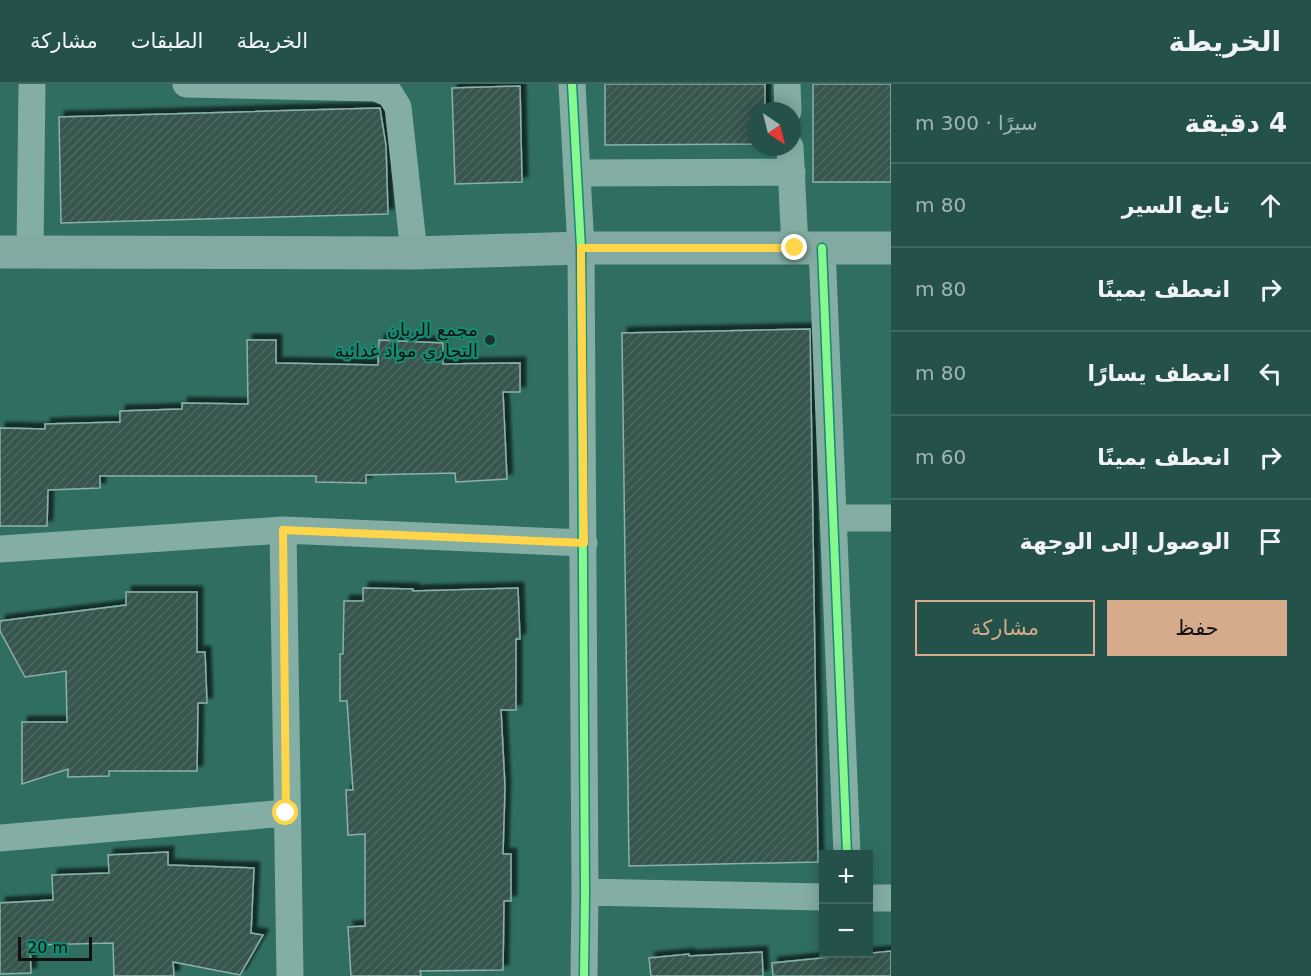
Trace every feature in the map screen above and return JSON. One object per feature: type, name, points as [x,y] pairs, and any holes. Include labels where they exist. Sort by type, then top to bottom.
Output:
[{"type":"main road","points":[[15,251],[414,253],[581,248],[891,248]]},
{"type":"street","points":[[15,251],[32,84]]},
{"type":"street","points":[[186,84],[350,86],[376,88],[390,94],[398,107],[414,253]]},
{"type":"street","points":[[572,84],[581,248],[584,976]]},
{"type":"street","points":[[787,84],[788,102]]},
{"type":"street","points":[[577,173],[791,160],[809,248],[833,518],[847,850]]},
{"type":"street","points":[[833,518],[891,518]]},
{"type":"street","points":[[0,549],[283,530],[584,543]]},
{"type":"street","points":[[283,530],[290,976]]},
{"type":"street","points":[[0,838],[286,813]]},
{"type":"street","points":[[585,892],[819,897]]},
{"type":"street","points":[[873,898],[891,898]]},
{"type":"building","points":[[605,84],[765,84],[765,102],[747,102],[747,144],[605,145]]},
{"type":"building","points":[[813,84],[891,84],[891,182],[813,182]]},
{"type":"building","points":[[520,86],[522,182],[455,184],[452,88]]},
{"type":"building","points":[[380,108],[386,146],[388,214],[61,223],[59,117]]},
{"type":"building","points":[[810,329],[818,862],[629,866],[622,333]]},
{"type":"building","points":[[247,340],[276,340],[276,363],[378,365],[379,340],[443,343],[443,364],[520,363],[520,392],[503,392],[507,479],[456,482],[455,473],[366,475],[366,483],[316,482],[316,476],[100,476],[100,488],[48,490],[47,526],[0,526],[0,428],[45,429],[45,424],[120,422],[120,411],[182,409],[182,403],[248,404]]},
{"type":"building","points":[[363,588],[413,589],[413,591],[518,588],[520,639],[516,639],[516,710],[501,710],[505,787],[503,854],[511,854],[511,901],[504,901],[503,970],[420,971],[421,976],[351,976],[348,927],[365,926],[365,834],[348,835],[346,790],[353,790],[347,701],[340,701],[340,654],[343,654],[344,601],[363,601]]},
{"type":"building","points":[[126,592],[197,592],[197,652],[205,652],[207,703],[198,703],[197,771],[109,771],[109,776],[68,777],[68,769],[22,784],[22,722],[67,722],[66,671],[25,677],[0,631],[0,621],[126,605]]},
{"type":"building","points":[[168,852],[168,865],[254,868],[251,933],[263,935],[240,975],[173,962],[174,976],[114,976],[113,943],[30,945],[31,973],[0,974],[0,903],[53,900],[52,875],[109,873],[108,855]]},
{"type":"building","points":[[891,951],[891,976],[773,976],[772,963],[822,958],[873,958],[873,953]]},
{"type":"building","points":[[762,952],[763,976],[651,976],[649,958],[689,954],[689,956]]},
{"type":"cycle path","points":[[572,84],[581,248],[584,976]]},
{"type":"cycle path","points":[[822,248],[847,850]]},
{"type":"place","name":"مجمع الريان التجاري مواد غدائية","points":[[490,340]]},
{"type":"route","points":[[286,813],[283,530],[584,543],[581,248],[795,248]]}]
